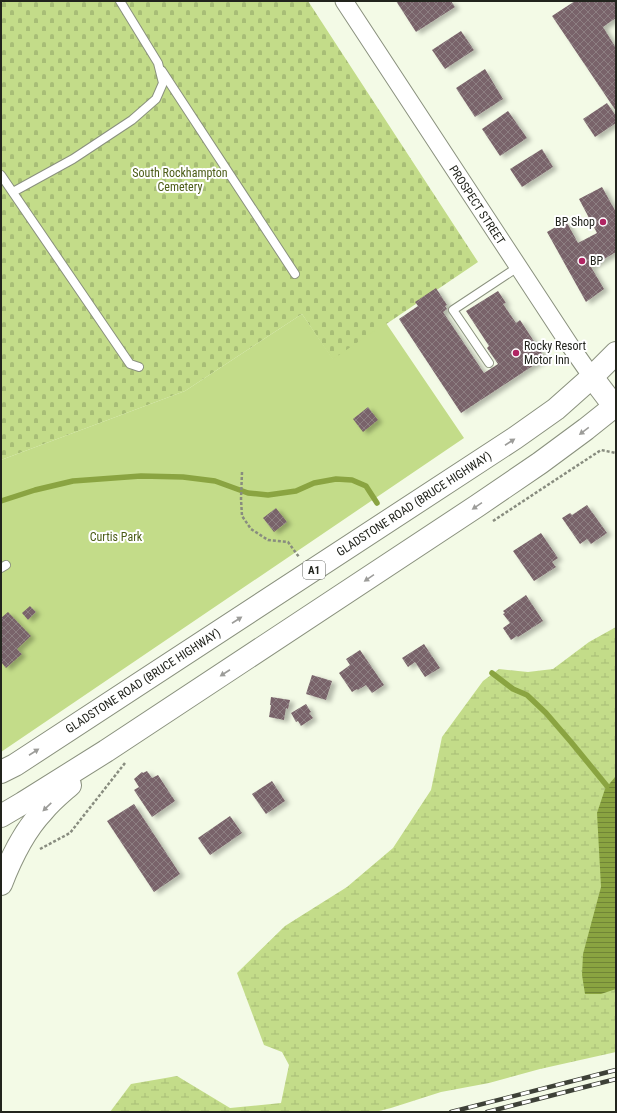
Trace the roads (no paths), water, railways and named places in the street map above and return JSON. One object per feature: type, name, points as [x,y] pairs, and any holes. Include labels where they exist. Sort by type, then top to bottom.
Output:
[{"type":"highway","name":"GLADSTONE ROAD (BRUCE HIGHWAY)","points":[[1,772],[35,752],[515,438],[556,409],[616,353]]},
{"type":"highway","name":"PROSPECT STREET","points":[[592,377],[615,407]]},
{"type":"highway","points":[[1,816],[106,751],[477,506],[580,434],[615,407]]},
{"type":"highway","points":[[1,884],[6,869],[24,835],[43,811],[106,751]]},
{"type":"street","name":"PROSPECT STREET","points":[[344,1],[518,267],[592,377]]},
{"type":"lane","points":[[120,1],[158,63],[295,274]]},
{"type":"lane","points":[[13,192],[74,159],[132,120],[156,99],[163,84],[158,63]]},
{"type":"lane","points":[[1,175],[130,364],[139,367]]},
{"type":"lane","points":[[489,363],[453,310],[518,267]]},
{"type":"waterway","points":[[1,501],[35,490],[73,481],[141,476],[183,477],[215,481],[248,493],[268,495],[296,491],[314,483],[336,479],[352,480],[366,486],[377,503]]},
{"type":"waterway","points":[[492,673],[513,689],[527,695],[546,713],[607,786]]},
{"type":"railway","points":[[451,1112],[616,1070]]},
{"type":"railway","points":[[487,1112],[616,1079]]},
{"type":"place","name":"BP Shop","points":[[603,222]]},
{"type":"place","name":"BP","points":[[582,261]]},
{"type":"place","name":"Rocky Resort Motor Inn","points":[[516,353]]},
{"type":"park label","name":"South Rockhampton Cemetery","points":[[180,180]]},
{"type":"park label","name":"Curtis Park","points":[[116,537]]}]
